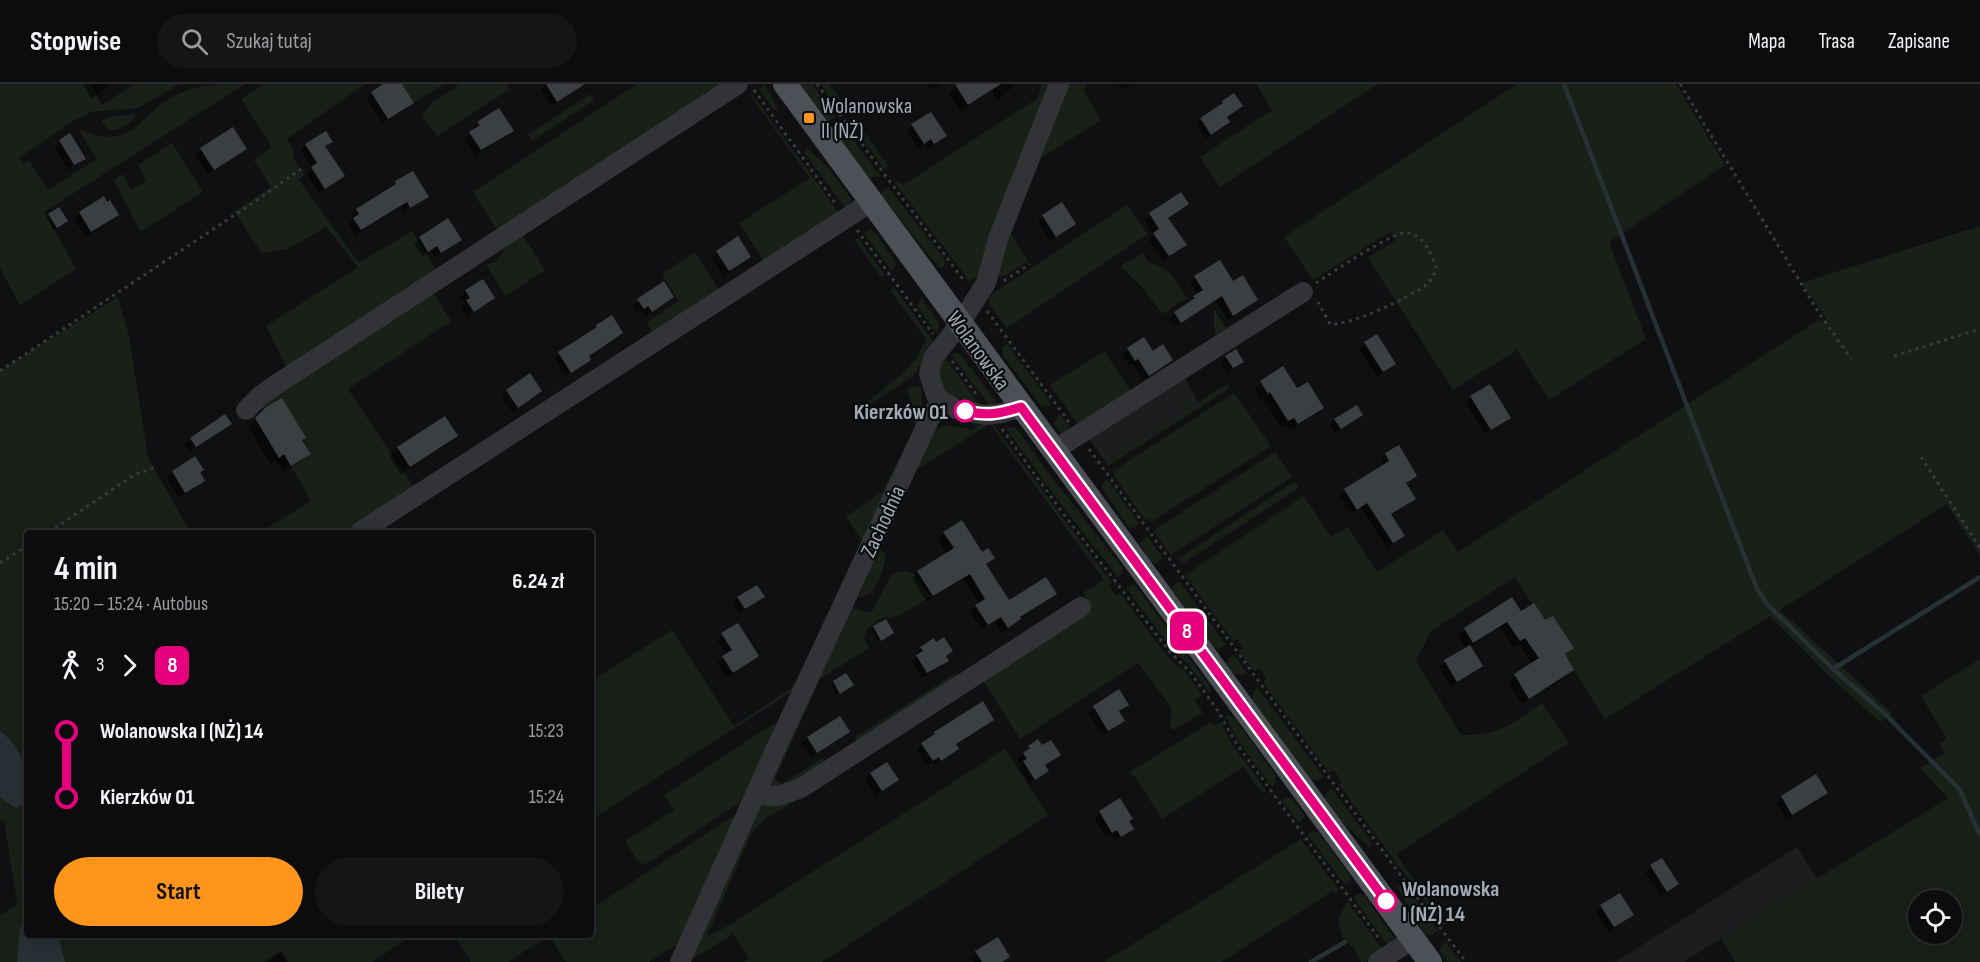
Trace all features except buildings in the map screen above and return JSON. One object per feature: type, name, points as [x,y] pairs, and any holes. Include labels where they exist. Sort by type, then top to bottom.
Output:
[{"type":"main road","name":"Wolanowska","points":[[784,84],[1430,962]]},
{"type":"street","points":[[246,410],[260,396],[738,84]]},
{"type":"street","points":[[1021,407],[991,415],[956,409],[941,400],[933,390],[929,374],[933,358],[960,324],[981,290],[998,239],[1059,84]]},
{"type":"street","points":[[363,530],[871,202]]},
{"type":"street","points":[[1053,451],[1307,289]]},
{"type":"street","name":"Zachodnia","points":[[680,962],[900,482],[941,400]]},
{"type":"street","points":[[755,795],[778,796],[801,788],[1081,607]]},
{"type":"street","points":[[1384,958],[1413,939]]},
{"type":"path","points":[[750,84],[1062,512],[1169,651],[1190,672],[1384,958]]},
{"type":"path","points":[[817,84],[981,290],[1079,435],[1466,962]]},
{"type":"path","points":[[1680,84],[1819,313],[1851,359]]},
{"type":"path","points":[[0,371],[301,169]]},
{"type":"path","points":[[1406,232],[1415,234],[1426,245],[1436,268],[1433,278],[1427,285],[1384,309],[1338,325],[1330,324],[1326,320],[1307,289],[1391,237],[1406,232]]},
{"type":"path","points":[[981,290],[1002,282],[1030,264]]},
{"type":"path","points":[[1894,356],[1980,329]]},
{"type":"path","points":[[1921,457],[1980,548]]},
{"type":"path","points":[[52,530],[125,480],[156,467]]},
{"type":"path","points":[[0,563],[24,548]]},
{"type":"shaded area","points":[[0,84],[90,84],[102,105],[135,84],[179,84],[139,108],[91,112],[73,121],[19,158],[23,164],[29,161],[48,190],[97,159],[78,129],[112,137],[124,134],[178,94],[211,85],[245,84],[44,212],[76,269],[20,305],[0,268]]},
{"type":"shaded area","points":[[264,84],[365,84],[287,139],[294,151],[293,158],[305,175],[299,180],[359,263],[412,231],[439,275],[289,372],[266,326],[358,267],[326,227],[288,249],[262,253],[234,212],[271,187],[254,160],[272,147],[241,99]]},
{"type":"shaded area","points":[[402,84],[444,84],[414,103]]},
{"type":"shaded area","points":[[460,84],[507,84],[510,89],[437,136],[422,115],[432,103]]},
{"type":"shaded area","points":[[637,84],[731,84],[497,230],[473,192]]},
{"type":"shaded area","points":[[799,84],[812,84],[836,117],[829,121],[825,120]]},
{"type":"shaded area","points":[[821,84],[829,84],[844,104],[851,105],[841,112]]},
{"type":"shaded area","points":[[1042,84],[1054,84],[983,272],[970,282],[895,183],[899,181],[903,185],[1038,98]]},
{"type":"shaded area","points":[[1066,84],[1086,84],[1084,91],[1101,120],[1041,158],[1010,232],[1028,261],[999,277],[997,273],[1001,248]]},
{"type":"shaded area","points":[[1256,84],[1378,84],[1220,187],[1200,157],[1272,110]]},
{"type":"shaded area","points":[[1517,84],[1676,84],[1725,165],[1609,242],[1646,339],[1549,400],[1517,350],[1453,390],[1368,258],[1396,240],[1392,231],[1313,280],[1284,237]]},
{"type":"shaded area","points":[[764,86],[778,109],[773,109],[759,89]]},
{"type":"shaded area","points":[[590,94],[594,100],[532,141],[528,135]]},
{"type":"shaded area","points":[[752,94],[839,213],[764,261],[739,223],[810,178],[750,95]]},
{"type":"shaded area","points":[[137,114],[128,124],[117,130],[108,130],[101,121],[108,117]]},
{"type":"shaded area","points":[[855,119],[888,166],[884,169],[851,123]]},
{"type":"shaded area","points":[[845,128],[880,176],[869,179],[839,137],[839,132]]},
{"type":"shaded area","points":[[172,143],[203,192],[142,231],[114,180],[123,174],[131,190],[146,181],[138,165]]},
{"type":"shaded area","points":[[806,147],[828,167],[852,200],[846,209],[804,152]]},
{"type":"shaded area","points":[[888,187],[945,260],[944,266],[940,269],[882,196],[881,193]]},
{"type":"shaded area","points":[[1127,205],[1148,234],[1007,328],[989,305],[993,293]]},
{"type":"shaded area","points":[[1980,226],[1980,556],[1947,504],[1780,610],[1893,714],[1880,722],[1827,674],[1770,616],[1605,719],[1515,577],[1431,631],[1416,661],[1461,735],[1496,731],[1542,703],[1569,743],[1396,854],[1446,924],[1443,926],[1339,785],[1342,782],[1334,770],[1329,773],[1263,682],[1267,679],[1259,668],[1254,671],[1239,651],[1243,648],[1237,639],[1233,641],[1185,575],[1304,496],[1331,537],[1348,527],[1377,572],[1443,530],[1458,552],[1820,319],[1822,323],[1827,319],[1801,283]]},
{"type":"shaded area","points":[[871,229],[897,265],[891,271],[864,233]]},
{"type":"shaded area","points":[[522,234],[545,270],[505,296],[486,264],[496,262],[507,244]]},
{"type":"shaded area","points":[[858,238],[885,275],[881,277],[854,240]]},
{"type":"shaded area","points":[[695,252],[719,290],[653,333],[647,322],[679,301],[662,274]]},
{"type":"shaded area","points":[[1143,253],[1148,262],[1171,275],[1187,298],[1162,314],[1142,287],[1120,266]]},
{"type":"shaded area","points":[[894,287],[935,344],[913,376],[859,412],[857,410],[901,375],[916,359],[926,339],[891,291]]},
{"type":"shaded area","points":[[432,291],[451,321],[348,389],[414,488],[355,530],[263,530],[311,501],[291,466],[311,454],[282,398],[258,411],[262,402]]},
{"type":"shaded area","points":[[118,297],[129,336],[148,457],[189,530],[24,530],[24,938],[408,938],[372,962],[288,962],[282,951],[263,962],[0,962],[0,916],[17,904],[4,820],[0,821],[0,370]]},
{"type":"shaded area","points":[[921,298],[939,323],[938,335],[917,306]]},
{"type":"shaded area","points":[[1214,309],[1229,333],[1217,340],[1214,328]]},
{"type":"shaded area","points":[[1007,344],[1051,403],[1048,407],[1040,405],[1002,354],[1002,348]]},
{"type":"shaded area","points":[[1104,351],[1133,394],[1081,428],[1050,385]]},
{"type":"shaded area","points":[[951,354],[960,354],[997,403],[990,406]]},
{"type":"shaded area","points":[[945,358],[980,405],[952,395],[940,385],[938,377]]},
{"type":"shaded area","points":[[1183,374],[1198,403],[1106,462],[1087,436]]},
{"type":"shaded area","points":[[1227,384],[1230,388],[1108,466],[1106,462]]},
{"type":"shaded area","points":[[913,386],[921,387],[920,420],[819,641],[815,641],[862,540],[846,517],[883,491],[915,427],[915,413],[907,389]]},
{"type":"shaded area","points":[[1234,393],[1271,446],[1151,522],[1148,518],[1145,520],[1114,476],[1113,471]]},
{"type":"shaded area","points":[[1060,414],[1072,431],[1064,436],[1053,424]]},
{"type":"shaded area","points":[[992,423],[1112,583],[1109,586],[1116,596],[1120,593],[1172,661],[1185,671],[1202,695],[1195,701],[1203,713],[1173,730],[1170,727],[1172,709],[1138,663],[1020,739],[981,677],[1087,604],[1084,592],[1104,580],[990,424],[916,470],[933,426],[937,429],[944,425],[974,430],[975,425]]},
{"type":"shaded area","points":[[1004,426],[1016,428],[1123,568],[1118,577],[1066,511]]},
{"type":"shaded area","points":[[1275,452],[1292,477],[1171,555],[1153,531]]},
{"type":"shaded area","points":[[1107,479],[1140,524],[1129,528],[1102,488],[1102,484]]},
{"type":"shaded area","points":[[1295,481],[1299,488],[1182,564],[1178,559]]},
{"type":"shaded area","points":[[1147,536],[1163,558],[1156,563],[1151,562],[1139,543]]},
{"type":"shaded area","points":[[880,549],[886,555],[878,582],[870,593],[858,597]]},
{"type":"shaded area","points":[[906,571],[914,574],[930,597],[898,616],[879,619],[866,630],[864,639],[869,648],[820,679],[775,779],[782,784],[822,758],[827,766],[792,787],[770,787],[769,783],[849,607],[871,613],[891,576]]},
{"type":"shaded area","points":[[1179,581],[1226,645],[1218,649],[1212,646],[1172,589],[1171,587]]},
{"type":"shaded area","points":[[1133,584],[1210,686],[1209,692],[1188,664],[1173,651],[1126,588]]},
{"type":"shaded area","points":[[672,630],[734,726],[792,688],[807,658],[808,662],[794,690],[594,818],[594,679]]},
{"type":"shaded area","points":[[1234,655],[1247,673],[1242,676],[1232,673],[1227,665],[1228,659]]},
{"type":"shaded area","points":[[1980,659],[1980,962],[1735,962],[1721,938],[1948,798],[1920,768],[1945,753],[1939,744],[1947,739],[1921,696]]},
{"type":"shaded area","points":[[956,673],[957,676],[860,744],[855,737]]},
{"type":"shaded area","points":[[1257,687],[1324,777],[1315,782],[1310,779],[1253,701],[1253,693]]},
{"type":"shaded area","points":[[1226,716],[1234,718],[1276,776],[1276,782],[1272,787],[1236,738]]},
{"type":"shaded area","points":[[1211,722],[1214,726],[1221,722],[1231,743],[1266,790],[1263,794],[1243,767],[1162,819],[1130,772]]},
{"type":"shaded area","points":[[773,724],[777,724],[742,801],[645,865],[638,861],[625,841],[674,810],[664,795]]},
{"type":"shaded area","points":[[0,731],[15,746],[24,764],[24,803],[16,808],[0,797]]},
{"type":"shaded area","points":[[1005,749],[1048,815],[822,962],[743,962],[749,958],[733,934],[693,959],[688,955],[757,806],[769,803],[832,775],[834,779],[765,819],[751,834],[707,936],[726,927]]},
{"type":"shaded area","points":[[1332,789],[1372,843],[1370,848],[1346,826],[1325,798],[1327,792]]},
{"type":"shaded area","points":[[1288,797],[1293,799],[1304,815],[1299,823],[1281,800]]},
{"type":"shaded area","points":[[736,815],[683,940],[649,962],[566,962],[550,938],[594,938],[594,907]]},
{"type":"shaded area","points":[[1314,831],[1319,833],[1350,876],[1350,881],[1345,885],[1307,834]]},
{"type":"shaded area","points":[[1301,839],[1339,890],[1335,893],[1333,891],[1221,962],[1104,962]]},
{"type":"shaded area","points":[[1797,847],[1817,879],[1683,962],[1615,962]]},
{"type":"shaded area","points":[[24,859],[24,889],[22,883]]},
{"type":"shaded area","points":[[1405,885],[1438,931],[1428,936],[1425,934],[1397,887]]},
{"type":"shaded area","points":[[1359,894],[1365,896],[1394,938],[1389,947],[1353,897]]},
{"type":"shaded area","points":[[1348,902],[1383,950],[1366,962],[1361,962],[1353,947],[1342,937],[1339,917],[1344,905]]},
{"type":"shaded area","points":[[24,923],[24,938],[59,938],[65,962],[17,962],[20,927]]},
{"type":"shaded area","points":[[456,938],[546,938],[508,962],[471,962]]},
{"type":"shaded area","points":[[1446,942],[1461,962],[1448,962],[1440,952],[1441,946]]},
{"type":"waterway","points":[[1564,84],[1757,589],[1767,604],[1833,669],[1885,714],[1960,790],[1980,835]]},
{"type":"waterway","points":[[1833,669],[1980,577]]},
{"type":"waterway","points":[[1311,962],[1345,942]]},
{"type":"bus line","name":"8","points":[[965,411],[985,415],[1021,407],[1386,901]]},
{"type":"place","name":"Wolanowska II (NŻ)","points":[[809,118]]},
{"type":"place","name":"Kierzków 01","points":[[965,411]]},
{"type":"place","name":"Wolanowska I (NŻ) 14","points":[[1386,901]]}]
